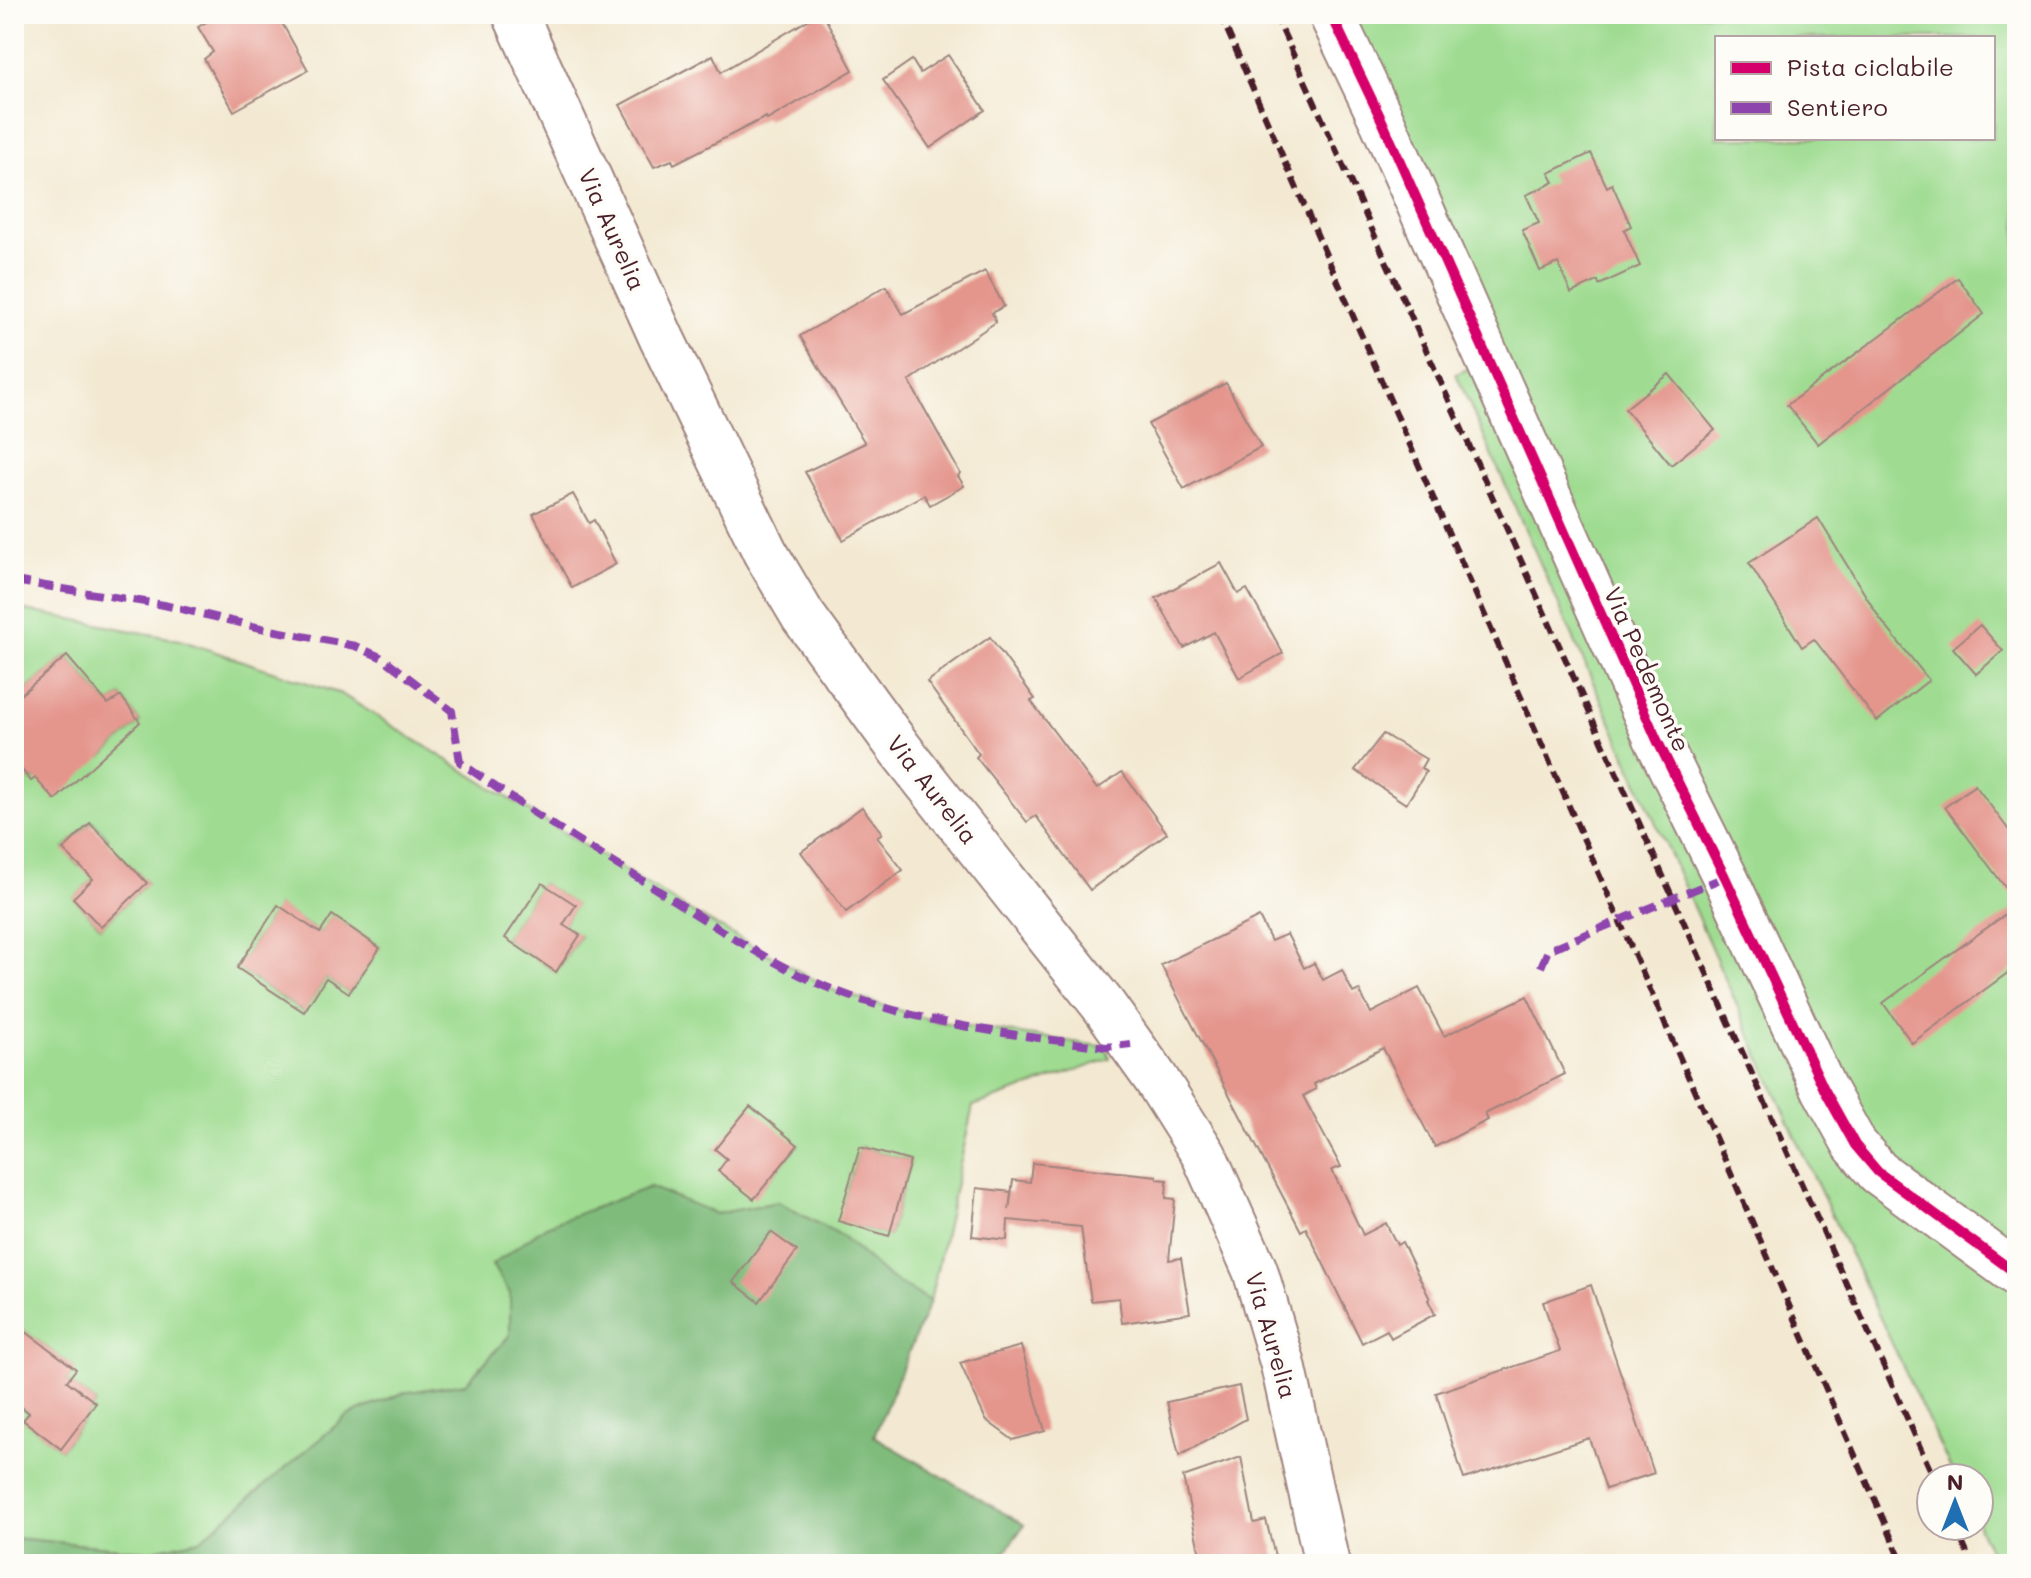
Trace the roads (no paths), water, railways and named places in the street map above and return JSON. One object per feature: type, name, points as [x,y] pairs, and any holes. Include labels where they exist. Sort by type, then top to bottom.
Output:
[{"type":"main road","name":"Via Aurelia","points":[[515,14],[675,366],[765,552],[803,616],[900,749],[1104,1006],[1156,1079],[1204,1155],[1255,1270],[1283,1365],[1327,1564]]},
{"type":"main road","name":"Via Pedemonte","points":[[1331,14],[1383,123],[1657,740],[1824,1089],[1855,1145],[1878,1172],[2017,1274]]},
{"type":"railway","points":[[1220,14],[1903,1564]]},
{"type":"railway","points":[[1275,14],[1927,1462]]},
{"type":"railway","points":[[1962,1542],[1972,1564]]}]
